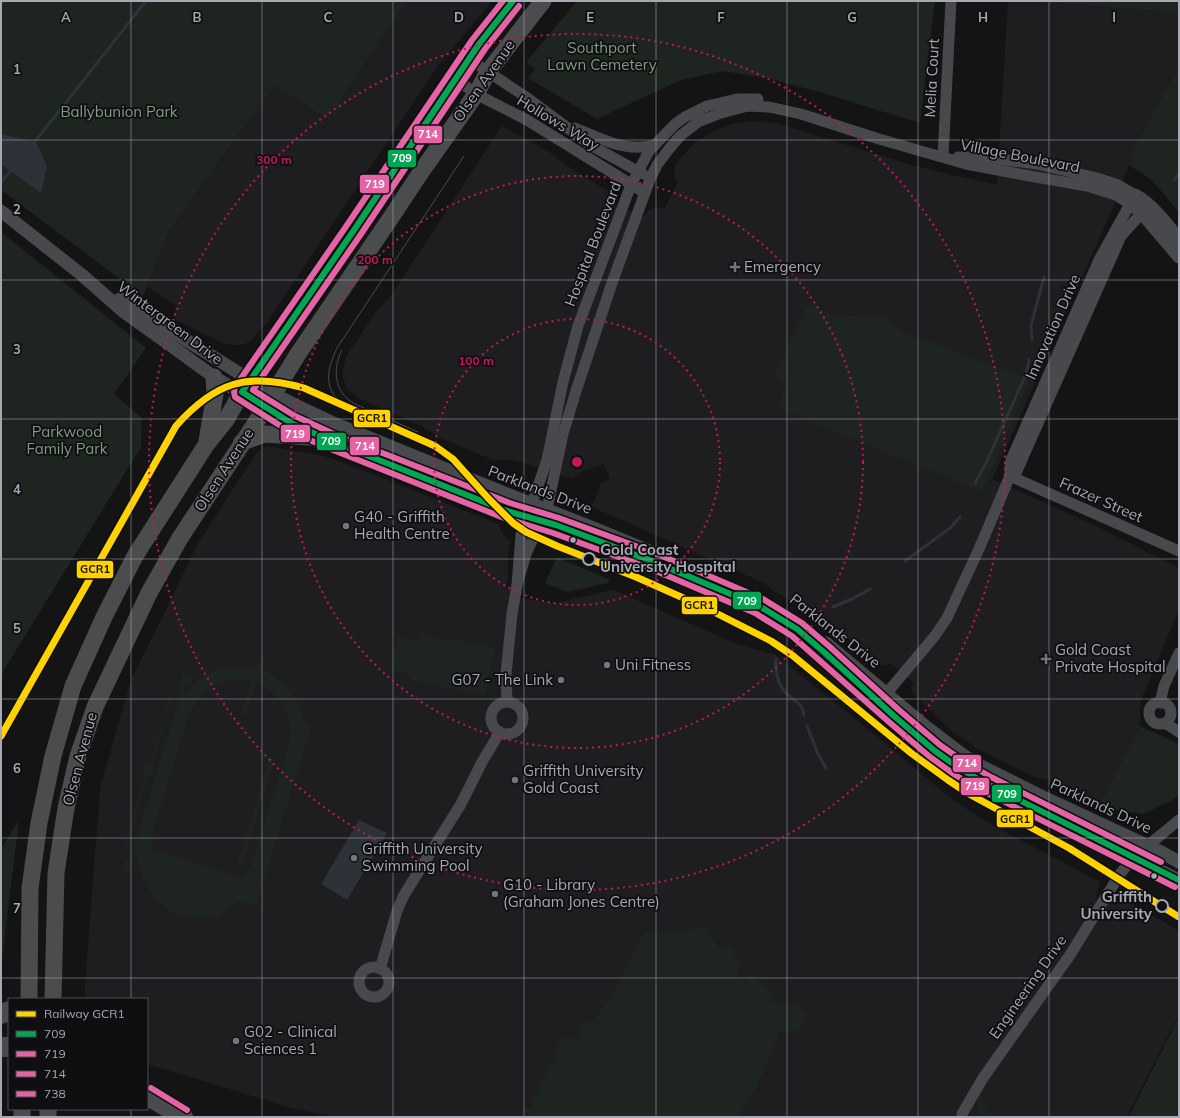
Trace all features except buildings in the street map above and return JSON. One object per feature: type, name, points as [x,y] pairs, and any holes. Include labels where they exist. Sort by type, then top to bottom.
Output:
[{"type":"highway","points":[[148,1096],[183,1117]]},
{"type":"main road","name":"Olsen Avenue","points":[[29,998],[30,888],[39,823],[53,756],[73,686],[104,617],[135,556],[206,445],[226,420],[246,387],[479,44],[513,1]]},
{"type":"main road","name":"Olsen Avenue","points":[[53,998],[56,873],[66,808],[78,756],[95,707],[149,593],[180,538],[270,400],[301,349],[421,172],[476,94],[488,72],[543,1]]},
{"type":"main road","points":[[206,445],[215,394],[214,376]]},
{"type":"main road","points":[[242,442],[265,434],[331,441]]},
{"type":"street","name":"Melia Court","points":[[943,156],[951,1]]},
{"type":"street","name":"Hollows Way","points":[[469,59],[526,97],[592,146],[650,179]]},
{"type":"street","name":"Hollows Way","points":[[456,79],[476,94],[527,120],[631,185],[645,192]]},
{"type":"street","name":"Hospital Boulevard","points":[[517,585],[521,535],[547,460],[563,382],[578,326],[631,185],[649,151],[675,124],[707,106],[737,99],[768,99],[788,106],[801,114]]},
{"type":"street","name":"Hospital Boulevard","points":[[517,585],[526,554],[544,515],[563,434],[576,391],[599,321],[645,192],[657,165],[680,136],[698,122],[721,113],[748,106],[769,107],[801,114],[879,139],[943,156]]},
{"type":"street","points":[[562,123],[622,146],[642,148],[655,144]]},
{"type":"street","name":"Village Boulevard","points":[[943,156],[973,165],[1087,186],[1116,195],[1138,203],[1164,220],[1179,239]]},
{"type":"street","name":"Village Boulevard","points":[[1138,203],[1179,257]]},
{"type":"street","name":"Innovation Drive","points":[[883,698],[934,637],[947,618],[979,549],[1010,476],[1016,473],[1121,236],[1134,222],[1138,203]]},
{"type":"street","name":"Wintergreen Drive","points":[[1,211],[124,312],[214,376],[246,387]]},
{"type":"street","name":"Wintergreen Drive","points":[[82,276],[220,362],[246,387]]},
{"type":"street","points":[[582,315],[599,321]]},
{"type":"street","points":[[578,326],[595,333]]},
{"type":"street","name":"Parklands Drive","points":[[246,387],[270,400],[307,411],[532,504],[544,515],[730,584],[767,600],[781,608],[808,628],[883,698],[935,751],[972,776],[1179,880]]},
{"type":"street","name":"Parklands Drive","points":[[270,400],[291,423],[331,441],[507,511],[528,517],[544,515]]},
{"type":"street","name":"Frazer Street","points":[[1010,476],[1179,551]]},
{"type":"street","points":[[507,701],[506,674],[512,614],[517,585]]},
{"type":"street","points":[[1160,703],[1164,686],[1179,653]]},
{"type":"street","name":"Parklands Drive","points":[[883,698],[979,765],[1179,862]]},
{"type":"street","points":[[502,702],[513,702],[521,708],[524,719],[523,724],[516,732],[510,734],[500,732],[492,725],[491,714],[493,709],[502,702]]},
{"type":"street","points":[[1160,703],[1167,705],[1170,712],[1170,718],[1165,723],[1158,724],[1153,722],[1149,715],[1152,706],[1160,703]]},
{"type":"street","points":[[1165,723],[1179,732]]},
{"type":"street","points":[[380,969],[397,911],[404,895],[461,804],[482,762],[500,732]]},
{"type":"street","name":"Engineering Drive","points":[[962,1114],[982,1078],[1070,955],[1113,883],[1125,866],[1179,820]]},
{"type":"shaded area","points":[[408,1],[492,1],[437,67],[268,321],[251,341],[241,345],[229,345],[176,320],[173,315],[177,306],[147,287],[170,230],[265,98],[275,86],[381,38]]},
{"type":"shaded area","name":"Gold Coast University Hospital","points":[[1008,1],[1031,1],[1179,13],[1179,65],[1133,150],[1112,210],[992,479],[1098,527],[1179,568],[1179,610],[1140,702],[1140,726],[1100,804],[1059,783],[1035,777],[981,751],[953,732],[914,695],[911,688],[914,683],[890,663],[883,666],[879,664],[851,641],[812,613],[772,590],[764,583],[592,507],[601,483],[610,479],[604,464],[583,471],[577,474],[573,479],[514,460],[493,460],[440,438],[422,426],[360,399],[347,389],[342,374],[346,357],[375,313],[392,294],[502,126],[549,152],[576,172],[605,189],[609,192],[610,203],[643,216],[649,210],[657,207],[665,208],[678,182],[675,178],[674,170],[676,164],[694,143],[719,129],[732,124],[747,122],[776,123],[915,166],[997,185]]},
{"type":"shaded area","points":[[1,134],[36,142],[47,166],[41,193],[1,164]]},
{"type":"shaded area","name":"Griffith University Gold Coast","points":[[268,446],[315,454],[337,460],[498,524],[503,535],[510,541],[506,586],[523,599],[555,603],[614,590],[737,644],[776,655],[943,792],[964,807],[995,827],[1100,882],[1096,897],[1115,905],[1128,901],[1179,931],[1179,1015],[1127,1117],[336,1117],[286,1107],[148,1064],[148,998],[85,998],[100,789],[131,680],[198,543],[258,451]]},
{"type":"shaded area","name":"Griffith University Swimming Pool","points":[[359,820],[387,833],[347,900],[321,884]]},
{"type":"green space","name":"Ballybunion Park","points":[[1,1],[408,1],[381,38],[328,119],[275,86],[170,230],[143,296],[1,190]]},
{"type":"green space","name":"Southport Lawn Cemetery","points":[[577,1],[935,1],[920,123],[816,91],[771,79],[723,71],[681,80],[597,119],[528,78],[535,69],[526,62]]},
{"type":"green space","points":[[1031,1],[1179,1],[1179,13]]},
{"type":"green space","points":[[1179,65],[1179,212],[1152,180],[1129,165],[1133,150]]},
{"type":"green space","name":"Parkwood Family Park","points":[[1,232],[146,348],[114,394],[142,418],[141,447],[1,675]]},
{"type":"green space","points":[[808,304],[833,315],[884,317],[905,333],[1030,379],[982,492],[778,408],[787,383],[774,376]]},
{"type":"green space","points":[[557,557],[610,580],[608,583],[567,592],[545,583]]},
{"type":"green space","points":[[421,634],[495,648],[485,696],[411,680],[411,675],[390,670],[398,636],[419,641]]},
{"type":"green space","points":[[257,663],[262,665],[261,670],[277,678],[289,690],[302,713],[304,722],[312,725],[256,906],[240,901],[217,916],[199,919],[181,916],[170,911],[161,904],[148,888],[143,878],[137,856],[136,845],[129,872],[122,870],[125,860],[129,861],[184,684],[180,683],[183,673],[193,676],[190,686],[186,685],[182,697],[196,681],[214,671],[234,667],[255,668]],"holes":[[[234,680],[251,681],[241,714],[246,716],[256,683],[269,689],[279,699],[289,718],[290,741],[251,866],[244,878],[151,848],[153,831],[189,716],[197,702],[207,691],[219,684]]]},
{"type":"green space","points":[[171,694],[173,694],[152,763],[155,765],[151,776],[148,775],[126,847],[124,846],[146,775],[142,773],[145,762],[150,763]]},
{"type":"green space","points":[[1140,726],[1179,744],[1179,794],[1171,801],[1143,814],[1113,810],[1100,804]]},
{"type":"green space","points":[[270,757],[276,759],[270,773],[242,866],[237,865],[242,851]]},
{"type":"green space","points":[[19,820],[1,968],[1,849]]},
{"type":"green space","points":[[706,928],[717,946],[731,948],[741,967],[736,978],[745,982],[749,973],[775,994],[771,1002],[798,1005],[806,1014],[798,1032],[781,1031],[755,1091],[738,1114],[743,1117],[532,1117],[523,1112],[525,1106],[528,1108],[532,1107],[534,1096],[536,1097],[540,1091],[537,1088],[556,1057],[555,1056],[561,1038],[579,1039],[581,1022],[592,1023],[615,990],[644,933]]},
{"type":"green space","points":[[1179,1017],[1179,1117],[1129,1117]]},
{"type":"green space","points":[[980,1095],[985,1108],[994,1117],[981,1116],[978,1106]]},
{"type":"waterway","points":[[33,144],[146,1]]},
{"type":"waterway","points":[[1,182],[13,168]]},
{"type":"waterway","points":[[1174,180],[1179,174]]},
{"type":"waterway","points":[[1032,340],[1031,326],[1044,277]]},
{"type":"waterway","points":[[975,483],[986,463],[1026,374],[1029,360]]},
{"type":"waterway","points":[[905,561],[950,528],[960,517]]},
{"type":"waterway","points":[[833,607],[870,589]]},
{"type":"waterway","points":[[776,659],[779,683],[784,691],[802,707],[804,715]]},
{"type":"waterway","points":[[807,726],[818,754],[826,768]]},
{"type":"tram line","points":[[415,437],[352,409],[342,403],[336,397],[329,384],[329,370],[337,348],[464,156]]},
{"type":"tram line","points":[[342,350],[336,373],[339,387],[343,394],[355,404],[418,432]]},
{"type":"rail line","name":"GCR1","points":[[1,736],[176,426],[204,399],[233,384],[249,381],[284,383],[304,388],[435,446],[453,459],[488,498],[513,523],[526,532],[557,546],[636,577],[706,608],[771,641],[792,655],[911,753],[948,780],[969,794],[1069,848],[1179,917]]},
{"type":"transit line","name":"719","points":[[503,1],[472,40],[235,387],[235,397],[287,430],[328,448],[504,518],[553,533],[649,568],[755,613],[792,636],[930,757],[955,775],[983,791],[1175,887]]},
{"type":"transit line","name":"709","points":[[513,1],[479,44],[352,233],[242,392],[291,423],[331,441],[507,511],[556,525],[652,561],[759,606],[797,629],[894,716],[935,751],[959,768],[987,784],[1179,880]]},
{"type":"transit line","name":"714","points":[[519,6],[485,49],[359,237],[253,390],[295,416],[334,434],[510,503],[559,518],[655,553],[763,599],[802,623],[899,710],[940,745],[963,761],[991,777],[1161,862]]},
{"type":"transit line","name":"738","points":[[151,1088],[187,1110]]},
{"type":"place","name":"Emergency","points":[[735,267]]},
{"type":"place","name":"G40 - Griffith Health Centre","points":[[346,526]]},
{"type":"place","name":"Gold Coast University Hospital","points":[[589,559]]},
{"type":"place","name":"Gold Coast Private Hospital","points":[[1046,659]]},
{"type":"place","name":"Uni Fitness","points":[[607,665]]},
{"type":"place","name":"G07 - The Link","points":[[561,680]]},
{"type":"place","name":"Griffith University Gold Coast","points":[[515,780]]},
{"type":"place","name":"Griffith University Swimming Pool","points":[[354,858]]},
{"type":"place","name":"G10 - Library (Graham Jones Centre)","points":[[495,894]]},
{"type":"place","name":"Griffith University","points":[[1162,906]]},
{"type":"place","name":"G02 - Clinical Sciences 1","points":[[236,1041]]}]
